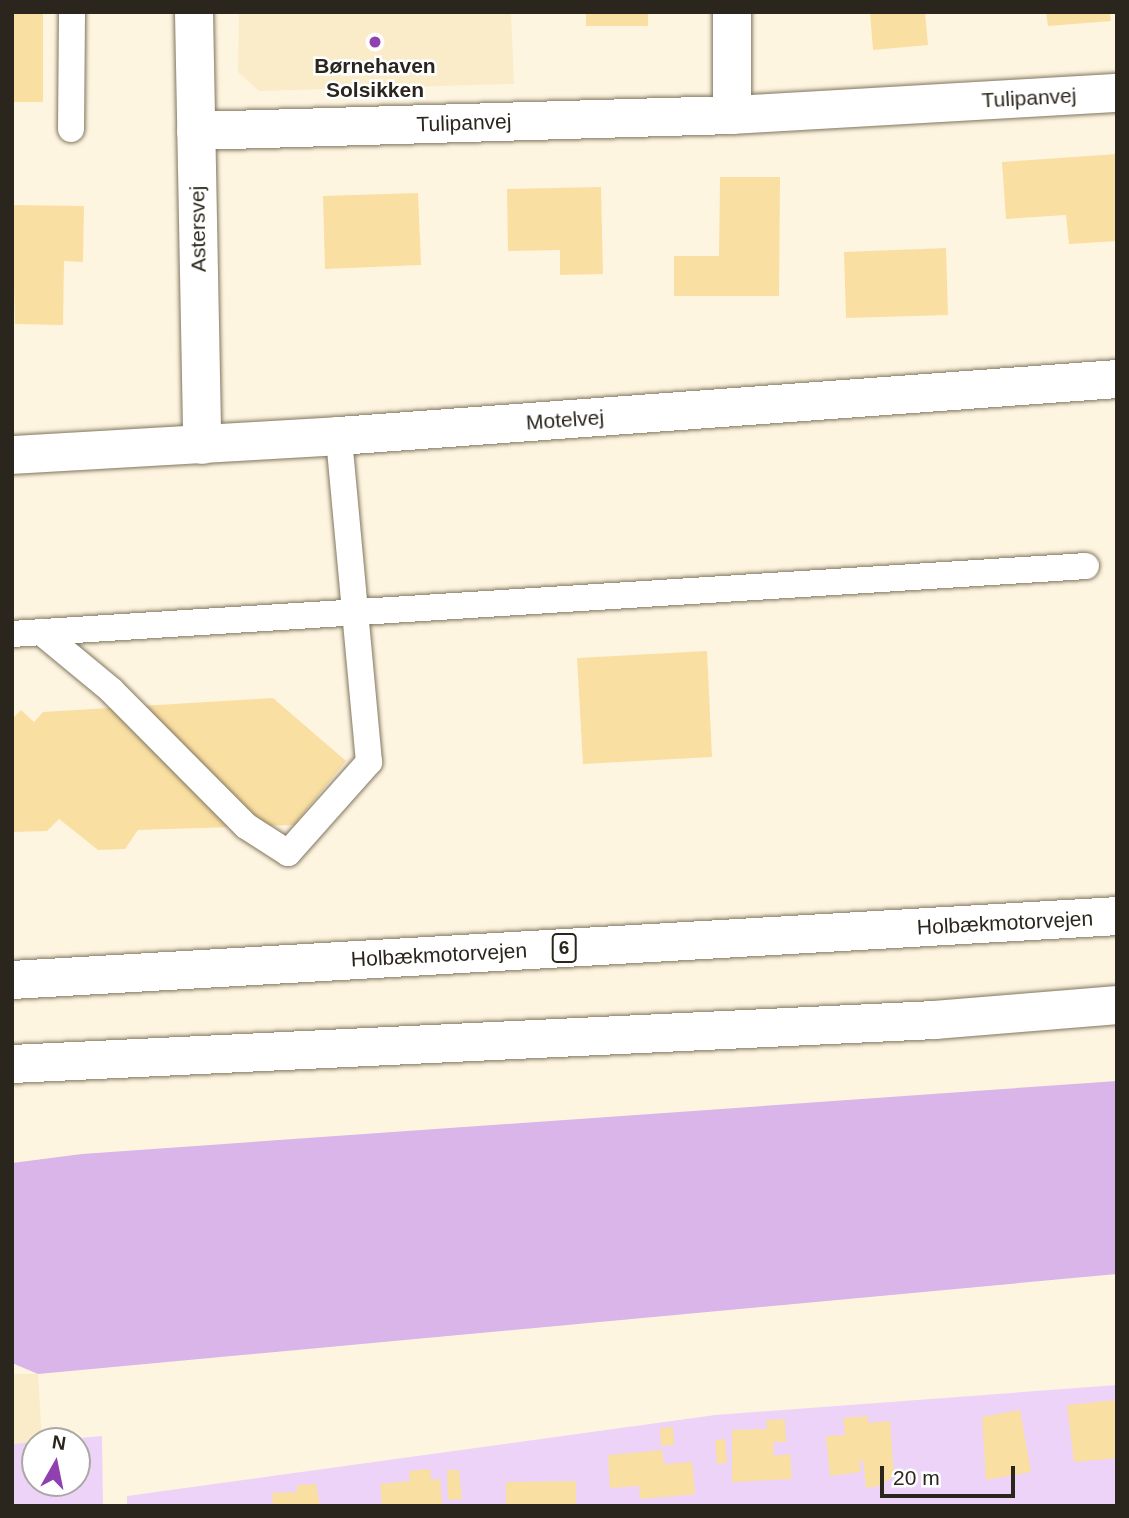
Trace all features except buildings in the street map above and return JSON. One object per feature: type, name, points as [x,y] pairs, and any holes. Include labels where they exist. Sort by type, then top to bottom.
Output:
[{"type":"main road","name":"Astersvej","points":[[194,12],[202,445]]},
{"type":"main road","points":[[732,12],[732,115]]},
{"type":"main road","name":"Tulipanvej","points":[[196,131],[732,115],[1117,93]]},
{"type":"main road","name":"Motelvej","points":[[12,455],[339,436],[1117,379]]},
{"type":"main road","name":"Holbækmotorvejen","points":[[12,980],[1117,916]]},
{"type":"main road","points":[[12,1064],[935,1020],[1117,1005]]},
{"type":"lane","points":[[71,129],[72,12]]},
{"type":"lane","points":[[41,632],[111,690],[246,826],[288,853],[369,762],[339,436]]},
{"type":"lane","points":[[12,634],[1086,566]]},
{"type":"shaded area","name":"Børnehaven Solsikken","points":[[239,12],[511,12],[514,84],[259,91],[238,72]]},
{"type":"shaded area","points":[[1117,1081],[1117,1274],[38,1374],[12,1363],[12,1163],[82,1154]]},
{"type":"shaded area","points":[[12,1374],[38,1374],[41,1427],[21,1427],[21,1497],[12,1506]]},
{"type":"shaded area","points":[[1117,1385],[1117,1506],[127,1506],[127,1496],[715,1415]]},
{"type":"shaded area","points":[[102,1436],[103,1506],[12,1506],[12,1444],[21,1443],[21,1497],[91,1497],[91,1437]]},
{"type":"place","name":"Børnehaven Solsikken","points":[[375,42]]}]
